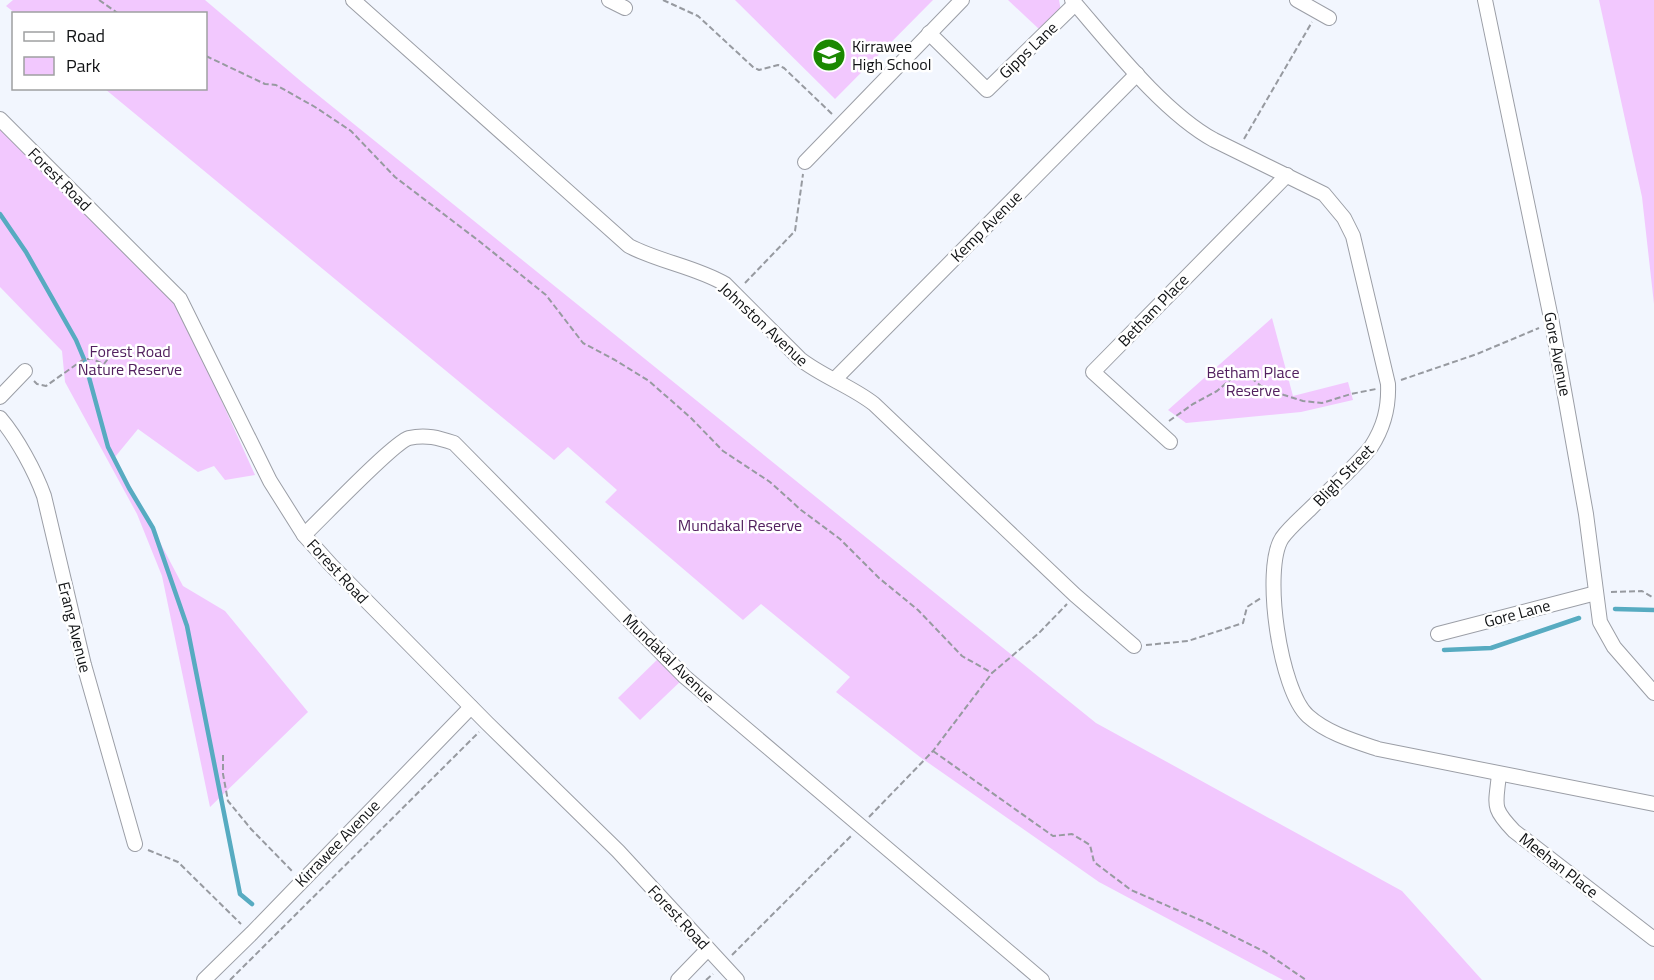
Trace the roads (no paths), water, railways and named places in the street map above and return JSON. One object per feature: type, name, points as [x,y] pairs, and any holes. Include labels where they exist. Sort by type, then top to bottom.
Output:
[{"type":"street","name":"Johnston Avenue","points":[[353,0],[629,246],[646,255],[714,278],[735,293],[812,369],[857,391],[874,404],[1075,596],[1134,646]]},
{"type":"street","points":[[609,0],[625,8]]},
{"type":"street","points":[[805,162],[962,0]]},
{"type":"street","points":[[1297,0],[1323,15]]},
{"type":"street","name":"Gore Avenue","points":[[1485,0],[1552,323],[1586,514],[1600,622],[1614,647],[1654,693]]},
{"type":"street","name":"Gipps Lane","points":[[929,33],[987,90],[1074,2]]},
{"type":"street","name":"Bligh Street","points":[[1074,2],[1137,74],[1181,117],[1198,131],[1324,194],[1344,218],[1353,236],[1388,384],[1389,398],[1381,431],[1371,447],[1291,528],[1276,550],[1274,563],[1276,614],[1283,665],[1297,702],[1308,716],[1327,729],[1354,742],[1378,749],[1654,804]]},
{"type":"street","name":"Kemp Avenue","points":[[835,379],[1137,74]]},
{"type":"street","name":"Forest Road","points":[[0,119],[180,299],[270,481],[304,535],[487,723],[618,851],[737,980]]},
{"type":"street","name":"Betham Place","points":[[1170,442],[1093,372],[1287,175]]},
{"type":"street","points":[[0,397],[25,371]]},
{"type":"street","name":"Erang Avenue","points":[[0,418],[8,427],[44,496],[84,665],[135,844]]},
{"type":"street","name":"Mundakal Avenue","points":[[304,535],[407,438],[433,436],[454,443],[685,677],[1042,980]]},
{"type":"street","name":"Gore Lane","points":[[1438,634],[1596,593]]},
{"type":"street","name":"Kirrawee Avenue","points":[[204,980],[471,706]]},
{"type":"street","name":"Meehan Place","points":[[1499,774],[1496,808],[1514,831],[1654,939]]},
{"type":"street","points":[[678,980],[708,949]]},
{"type":"waterway","points":[[0,214],[26,252],[76,340],[84,359],[108,447],[153,528],[187,626],[240,894],[252,904]]},
{"type":"waterway","points":[[1615,609],[1654,610]]},
{"type":"waterway","points":[[1444,650],[1491,648],[1579,618]]},
{"type":"place","name":"Kirrawee High School","points":[[829,55]]},
{"type":"park label","name":"Forest Road Nature Reserve","points":[[130,360]]},
{"type":"park label","name":"Betham Place Reserve","points":[[1253,381]]},
{"type":"park label","name":"Mundakal Reserve","points":[[740,525]]}]
